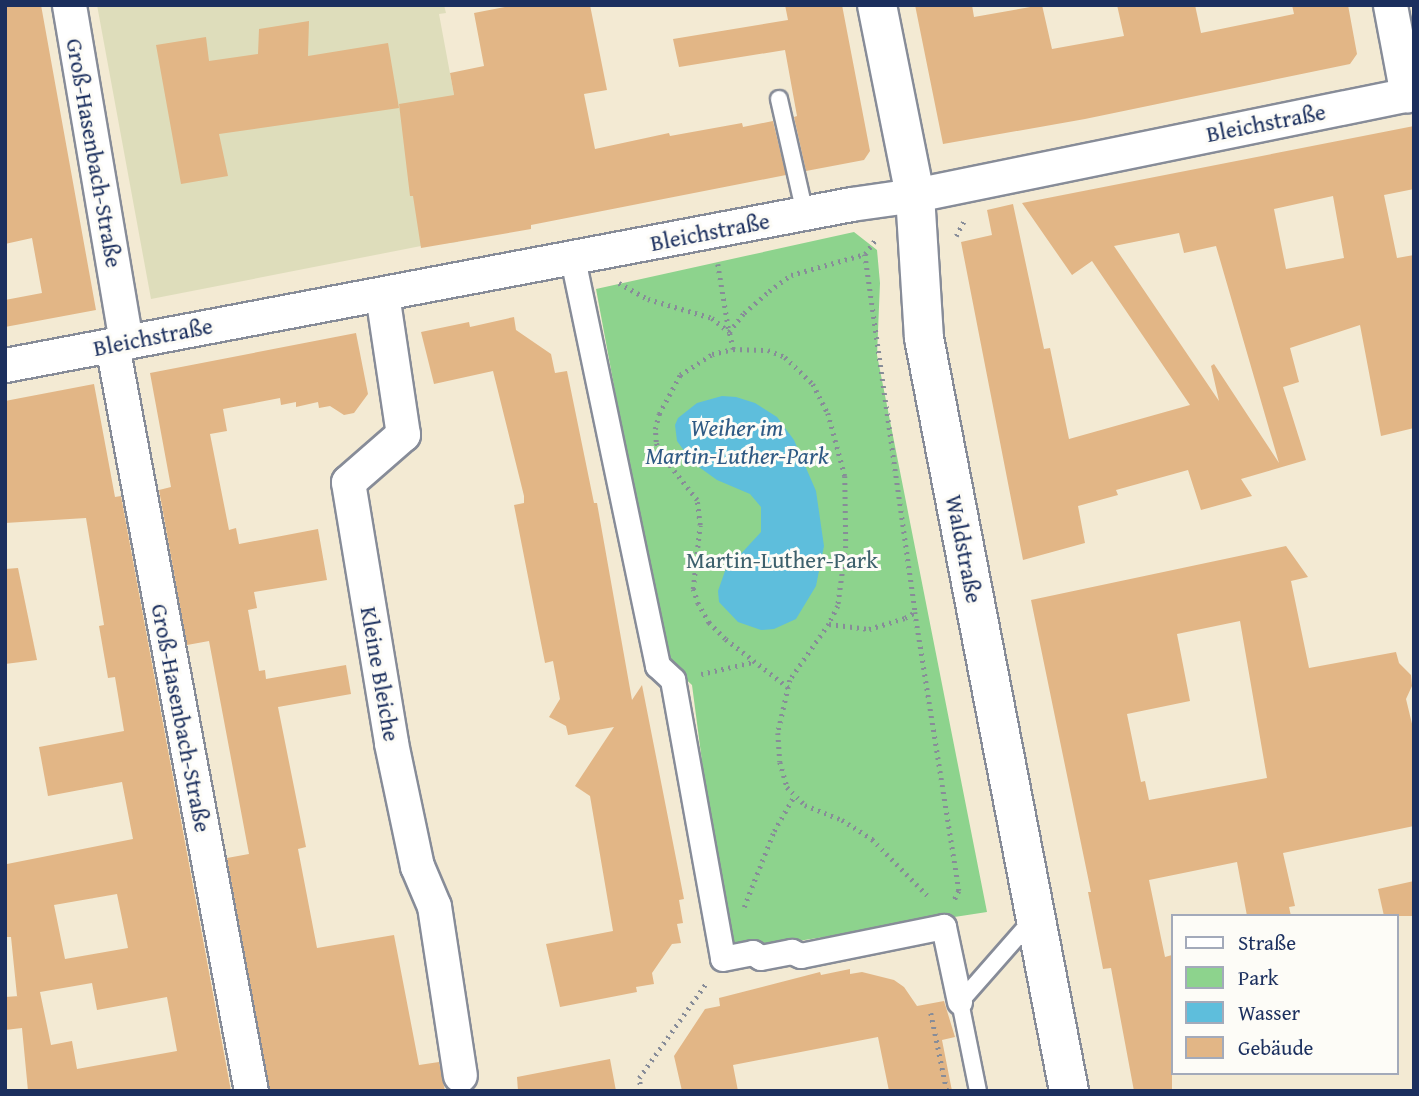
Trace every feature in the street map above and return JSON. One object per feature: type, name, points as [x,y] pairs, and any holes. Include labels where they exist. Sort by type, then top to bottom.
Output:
[{"type":"street","name":"Groß-Hasenbach-Straße","points":[[69,5],[119,344],[251,1091]]},
{"type":"street","name":"Waldstraße","points":[[877,5],[915,195],[924,338],[1069,1091]]},
{"type":"street","points":[[1390,5],[1411,94]]},
{"type":"street","name":"Bleichstraße","points":[[5,365],[915,195],[1411,94]]},
{"type":"street","points":[[573,259],[658,666],[673,680],[722,951],[753,953],[761,958],[792,952],[802,956],[944,927],[960,1002]]},
{"type":"street","name":"Kleine Bleiche","points":[[382,294],[403,434],[348,482],[374,653],[417,866],[434,906],[460,1074]]},
{"type":"lane","points":[[779,99],[805,214]]},
{"type":"lane","points":[[978,1091],[960,1002],[1035,917]]},
{"type":"path","points":[[956,238],[964,221]]},
{"type":"path","points":[[871,234],[882,244]]},
{"type":"path","points":[[729,332],[744,313],[791,275],[865,254],[876,239]]},
{"type":"path","points":[[865,254],[915,612],[959,891],[944,927]]},
{"type":"path","points":[[716,256],[733,349]]},
{"type":"path","points":[[610,277],[640,296],[712,318],[729,332]]},
{"type":"path","points":[[788,688],[753,662],[709,623],[698,604],[693,589],[700,526],[697,500],[659,452],[655,429],[659,414],[680,375],[712,354],[733,349],[768,350],[785,357],[813,384],[828,413],[845,476],[847,504],[843,583],[830,624],[806,654],[788,688],[778,746],[788,787],[794,797],[872,839],[925,892],[944,927]]},
{"type":"path","points":[[830,624],[869,629],[905,618],[915,612]]},
{"type":"path","points":[[673,680],[753,662]]},
{"type":"path","points":[[642,1091],[639,1078],[722,951],[747,902],[774,831],[794,797]]},
{"type":"path","points":[[929,1004],[947,1091]]},
{"type":"shaded area","points":[[97,5],[444,5],[446,13],[439,14],[459,122],[458,242],[421,246],[151,299]]},
{"type":"green space","name":"Martin-Luther-Park","points":[[854,232],[877,250],[880,283],[877,355],[987,912],[727,952],[692,685],[665,660],[596,289]]},
{"type":"water","name":"Weiher im Martin-Luther-Park","points":[[722,396],[755,403],[777,417],[794,440],[816,491],[824,546],[816,586],[796,619],[774,629],[761,630],[738,622],[719,602],[718,591],[725,571],[761,532],[761,507],[750,494],[717,480],[692,462],[677,441],[675,425],[678,418],[697,403]]},
{"type":"building","points":[[5,5],[41,5],[96,310],[5,327],[5,300],[42,293],[32,238],[5,244]]},
{"type":"building","points":[[515,5],[590,5],[607,90],[584,94],[595,149],[669,133],[670,136],[742,123],[743,127],[773,121],[786,175],[531,225],[531,229],[421,248],[413,196],[410,196],[399,104],[454,95],[450,73],[484,66],[474,13]]},
{"type":"building","points":[[785,5],[842,5],[870,151],[864,160],[806,171],[794,117],[797,116],[785,50],[679,67],[673,39],[788,20]]},
{"type":"building","points":[[915,5],[972,5],[974,17],[1042,5],[1052,49],[1124,36],[1117,5],[1195,5],[1201,33],[1294,14],[1292,5],[1348,5],[1357,54],[1350,64],[1085,119],[943,144]]},
{"type":"building","points":[[309,21],[308,56],[388,43],[399,108],[219,134],[228,176],[181,184],[156,45],[206,37],[209,61],[258,54],[259,29]]},
{"type":"building","points":[[1414,126],[1414,189],[1384,195],[1397,258],[1414,255],[1414,428],[1381,436],[1360,325],[1290,348],[1299,382],[1283,387],[1306,460],[1241,479],[1252,496],[1201,510],[1188,470],[1116,490],[1118,495],[1078,506],[1085,543],[1023,560],[961,242],[992,235],[987,210],[1013,204],[1044,349],[1050,348],[1069,439],[1190,405],[1092,261],[1072,275],[1022,203]],"holes":[[[1333,196],[1344,258],[1286,269],[1274,209]],[[1179,233],[1184,253],[1216,246],[1279,463],[1214,364],[1211,366],[1219,401],[1114,246]]]},
{"type":"building","points":[[514,317],[516,330],[551,354],[555,373],[567,371],[594,503],[597,503],[632,700],[642,685],[684,899],[679,900],[683,923],[677,924],[681,943],[672,944],[652,973],[654,984],[636,987],[637,992],[560,1007],[546,944],[613,931],[590,796],[575,786],[614,727],[568,735],[566,726],[549,717],[560,699],[553,661],[545,663],[514,505],[524,503],[524,496],[493,371],[434,384],[421,332],[469,322],[470,327]]},
{"type":"building","points":[[356,333],[368,394],[354,413],[344,415],[330,406],[319,408],[318,402],[296,407],[296,402],[281,405],[280,398],[223,409],[227,431],[210,434],[229,530],[236,528],[239,544],[318,529],[327,580],[254,592],[257,608],[248,610],[259,671],[265,670],[266,679],[346,665],[351,694],[278,707],[306,847],[298,849],[317,948],[394,935],[419,1065],[439,1062],[445,1091],[270,1091],[227,858],[249,854],[209,641],[187,645],[159,490],[171,487],[150,373]]},
{"type":"building","points":[[94,384],[115,497],[121,496],[231,1091],[28,1091],[22,1028],[5,1030],[5,997],[19,996],[11,937],[5,937],[7,864],[133,839],[122,782],[48,796],[39,747],[124,731],[115,677],[108,678],[99,626],[104,625],[86,518],[5,523],[5,401]],"holes":[[[117,894],[128,948],[65,959],[54,905]],[[92,983],[97,1010],[167,997],[177,1051],[77,1069],[72,1041],[51,1045],[40,992]]]},
{"type":"building","points":[[1286,546],[1308,577],[1291,581],[1309,668],[1396,652],[1399,663],[1411,675],[1412,686],[1406,699],[1414,732],[1414,826],[1283,853],[1295,906],[1289,907],[1291,914],[1247,914],[1237,862],[1149,880],[1165,957],[1170,956],[1172,1091],[1134,1091],[1111,968],[1103,969],[1088,892],[1091,892],[1031,600]],"holes":[[[1240,621],[1267,778],[1149,800],[1145,781],[1141,782],[1127,714],[1190,701],[1177,634]]]},
{"type":"building","points":[[18,568],[37,660],[5,664],[5,569]]},
{"type":"building","points":[[1414,881],[1414,916],[1384,914],[1378,889]]},
{"type":"building","points":[[850,969],[850,974],[862,972],[894,980],[904,987],[917,1006],[944,1001],[955,1037],[942,1040],[952,1091],[889,1091],[878,1037],[733,1065],[738,1091],[682,1091],[674,1056],[705,1009],[720,1006],[719,998],[820,972],[821,975]]},
{"type":"building","points":[[610,1059],[616,1091],[518,1091],[517,1077]]}]
